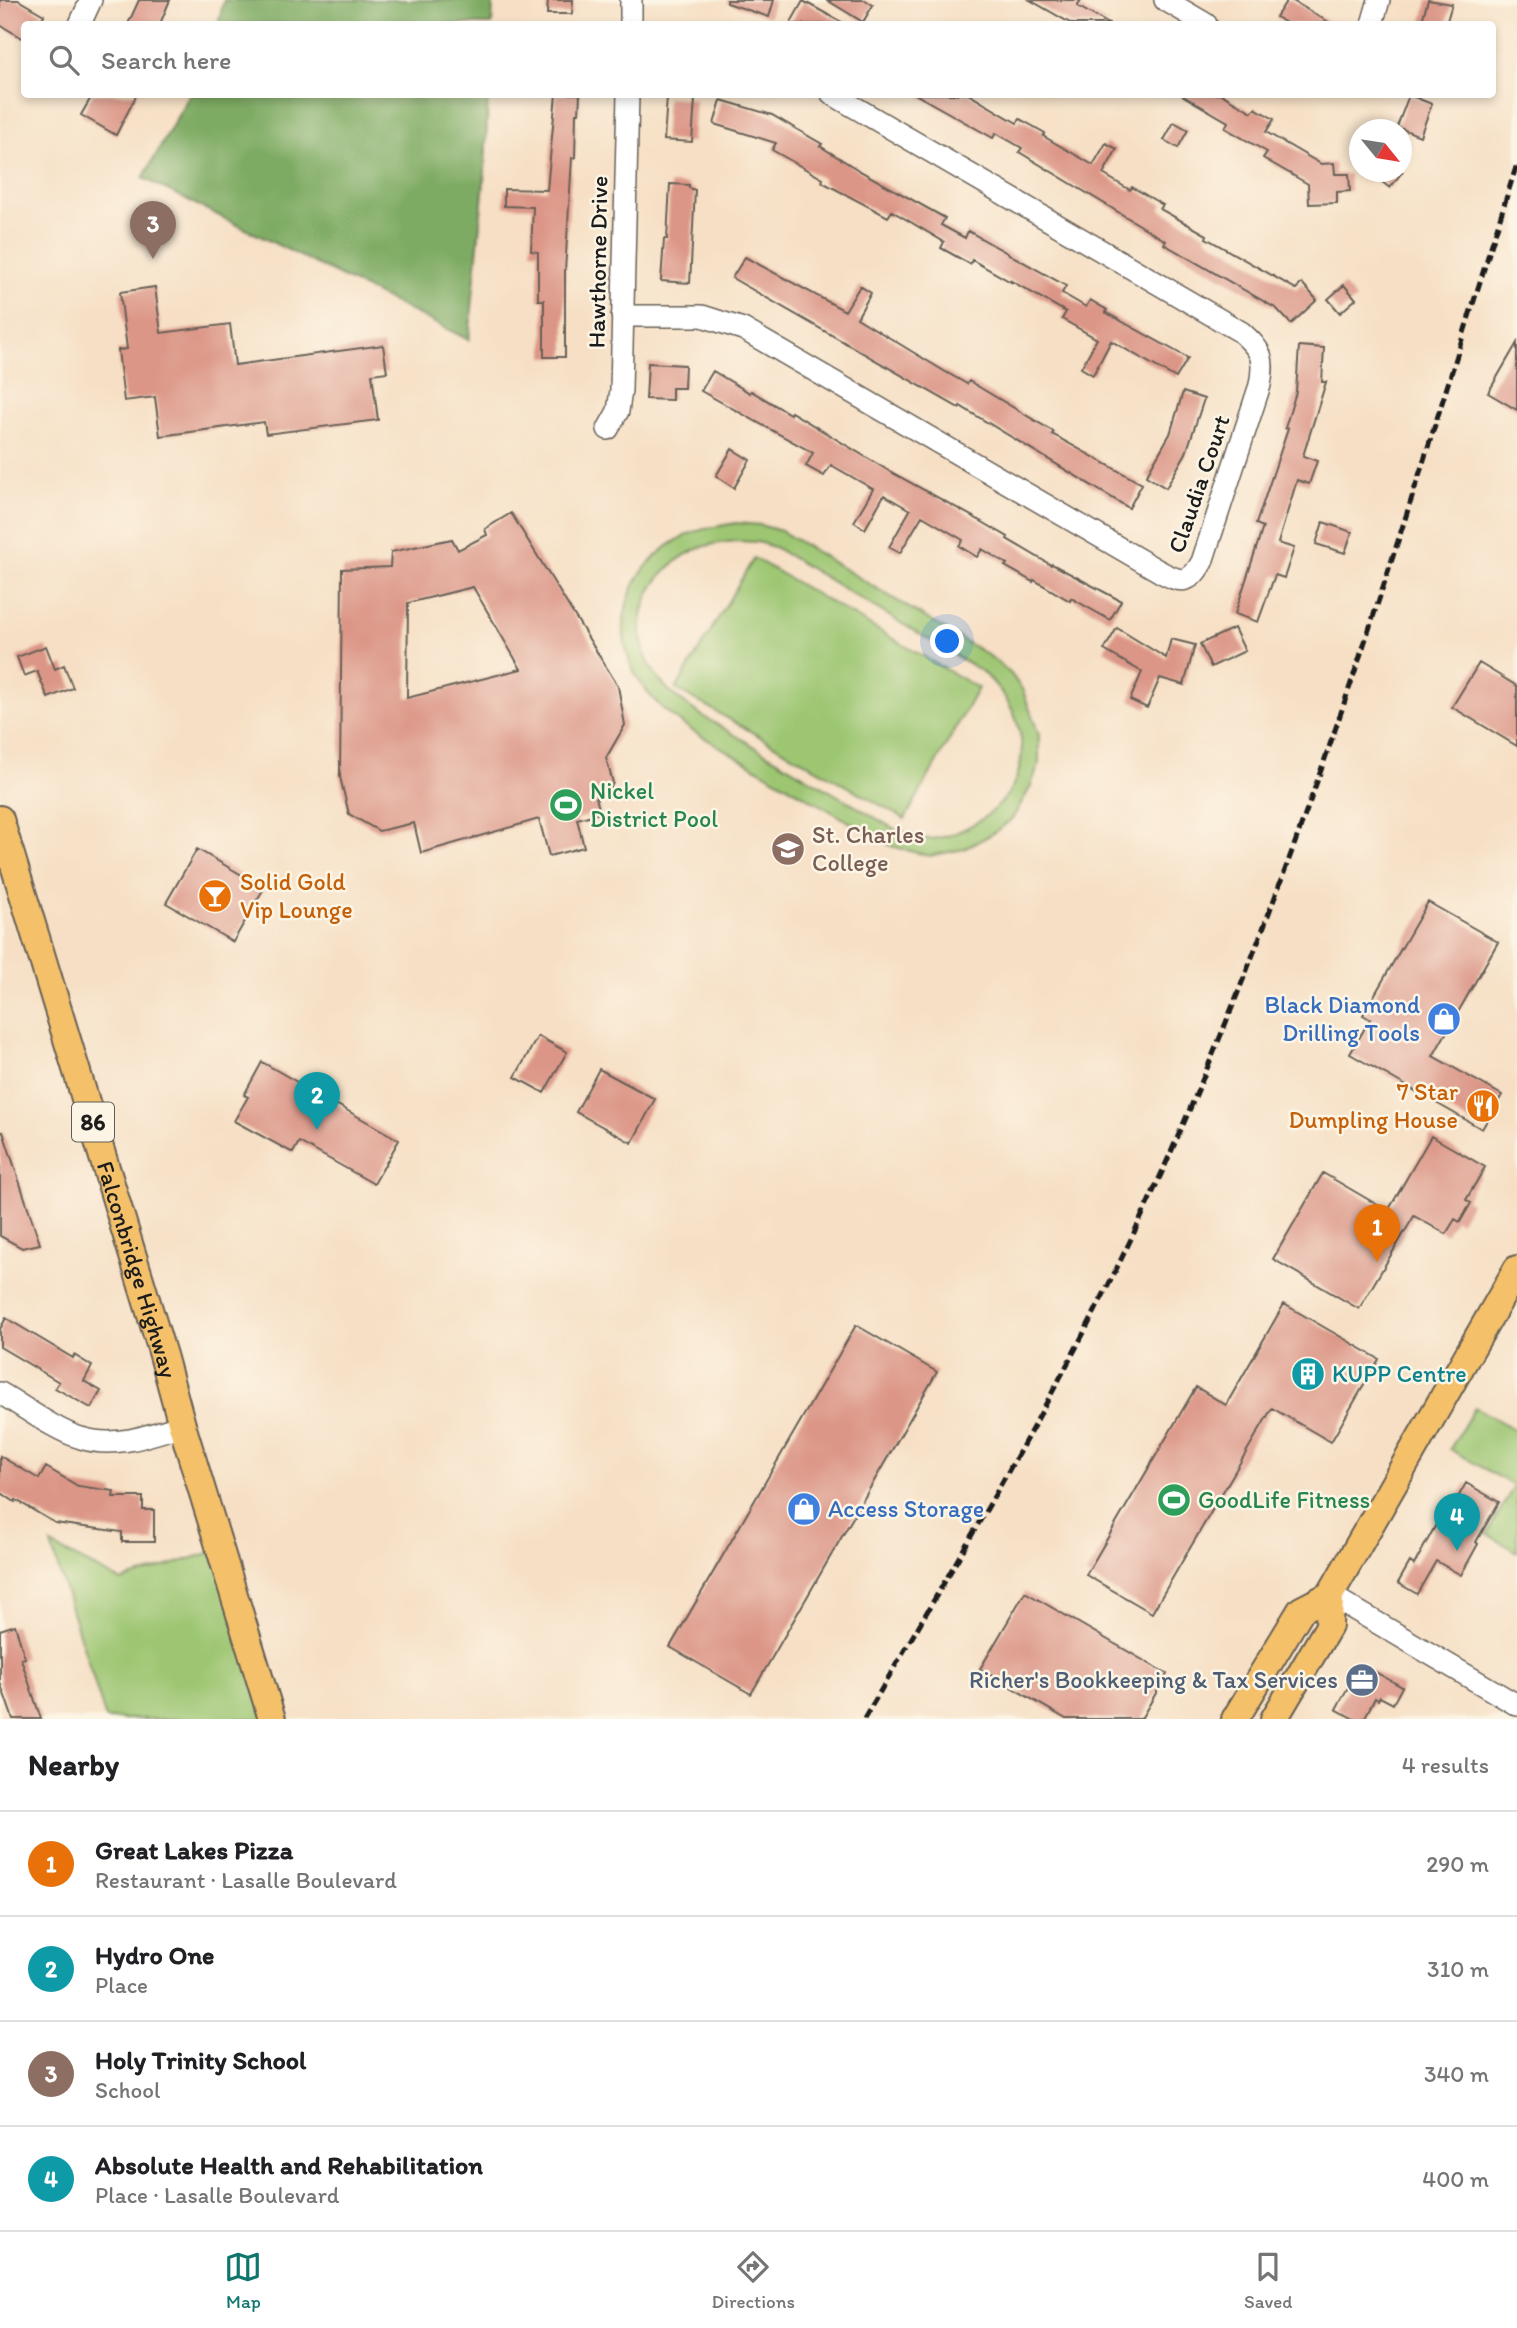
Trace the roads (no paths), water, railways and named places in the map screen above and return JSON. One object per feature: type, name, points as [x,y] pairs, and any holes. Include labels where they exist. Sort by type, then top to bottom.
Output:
[{"type":"main road","name":"Falconbridge Highway","points":[[1,825],[160,1342],[182,1425],[272,1719]]},
{"type":"main road","points":[[1274,1719],[1329,1626],[1329,1595],[1517,1269]]},
{"type":"main road","points":[[1235,1719],[1301,1610],[1329,1595]]},
{"type":"street","points":[[81,21],[91,0]]},
{"type":"street","points":[[631,0],[631,21]]},
{"type":"street","points":[[1164,0],[1201,21]]},
{"type":"street","points":[[1373,21],[1379,0]]},
{"type":"street","name":"Hawthorne Drive","points":[[608,429],[618,411],[621,390],[628,98]]},
{"type":"street","name":"Claudia Court","points":[[622,316],[702,316],[743,329],[1159,571],[1181,580],[1194,577],[1202,562],[1260,385],[1262,358],[1257,346],[1241,332],[839,98]]},
{"type":"street","points":[[0,1393],[69,1433],[88,1440],[128,1441],[182,1425]]},
{"type":"street","points":[[1329,1595],[1517,1705]]},
{"type":"railway","points":[[864,1719],[1048,1401],[1147,1205],[1203,1078],[1255,950],[1349,691],[1517,164]]},
{"type":"place","name":"Holy Trinity School","points":[[153,259]]},
{"type":"place","name":"Nickel District Pool","points":[[566,805]]},
{"type":"place","name":"St. Charles College","points":[[788,849]]},
{"type":"place","name":"Solid Gold Vip Lounge","points":[[215,896]]},
{"type":"place","name":"Black Diamond Drilling Tools","points":[[1444,1019]]},
{"type":"place","name":"7 Star Dumpling House","points":[[1483,1106]]},
{"type":"place","name":"Hydro One","points":[[317,1130]]},
{"type":"place","name":"Great Lakes Pizza","points":[[1377,1262]]},
{"type":"place","name":"KUPP Centre","points":[[1308,1374]]},
{"type":"place","name":"GoodLife Fitness","points":[[1174,1500]]},
{"type":"place","name":"Access Storage","points":[[804,1509]]},
{"type":"place","name":"Absolute Health and Rehabilitation","points":[[1457,1551]]},
{"type":"place","name":"Richer's Bookkeeping & Tax Services","points":[[1362,1680]]}]
